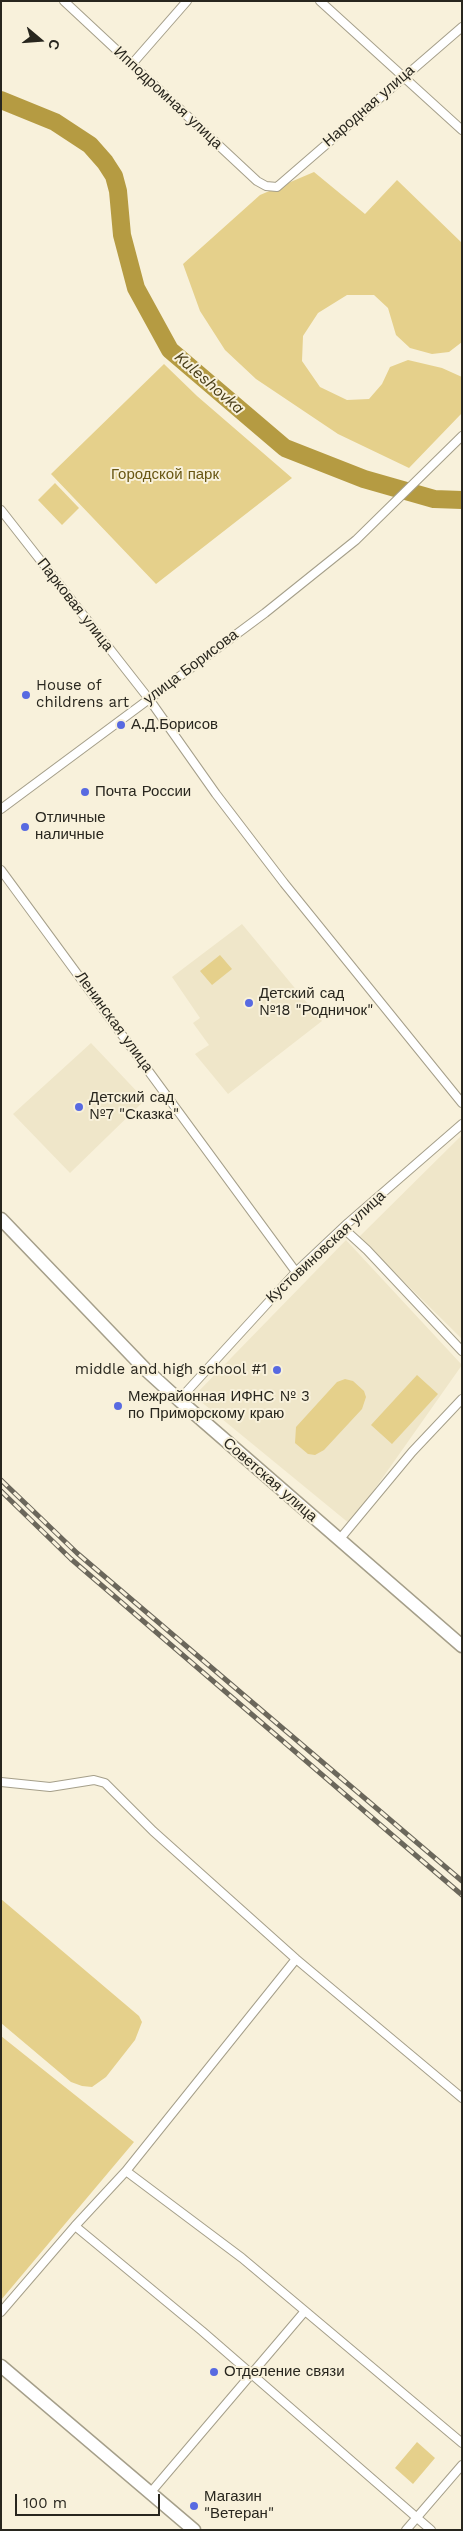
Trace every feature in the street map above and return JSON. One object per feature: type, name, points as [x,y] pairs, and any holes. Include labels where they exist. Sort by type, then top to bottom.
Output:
[{"type":"main road","name":"Советская улица","points":[[1,1219],[145,1369],[338,1540],[462,1646]]},
{"type":"main road","points":[[1,2366],[194,2530]]},
{"type":"street","name":"Ипподромная улица","points":[[64,1],[257,181],[266,186],[277,187]]},
{"type":"street","points":[[132,64],[187,1]]},
{"type":"street","points":[[320,1],[462,130]]},
{"type":"street","name":"Народная улица","points":[[277,187],[403,76],[462,27]]},
{"type":"street","name":"улица Борисова","points":[[1,809],[264,613],[356,540],[462,436]]},
{"type":"street","name":"Парковая улица","points":[[1,510],[148,699],[216,794],[278,875],[462,1103]]},
{"type":"street","name":"Ленинская улица","points":[[1,870],[296,1272]]},
{"type":"street","name":"Кустовиновская улица","points":[[179,1400],[296,1272],[343,1228],[462,1124]]},
{"type":"street","points":[[343,1228],[367,1250],[462,1351]]},
{"type":"street","points":[[338,1540],[412,1452],[462,1399]]},
{"type":"street","points":[[1,1782],[50,1787],[94,1780],[105,1783],[153,1831],[296,1959],[462,2098]]},
{"type":"street","points":[[1,2312],[75,2226],[126,2171],[296,1959]]},
{"type":"street","points":[[126,2171],[242,2258],[462,2443]]},
{"type":"street","points":[[75,2226],[202,2331],[431,2530]]},
{"type":"street","points":[[151,2492],[305,2311]]},
{"type":"street","points":[[406,2530],[462,2465]]},
{"type":"shaded area","name":"Детский сад №18 \"Родничок\"","points":[[242,924],[322,1021],[228,1094],[195,1054],[209,1045],[193,1023],[200,1018],[172,977]]},
{"type":"shaded area","name":"Детский сад №7 \"Сказка\"","points":[[91,1043],[145,1100],[70,1173],[13,1114]]},
{"type":"shaded area","points":[[462,1135],[462,1339],[359,1237]]},
{"type":"shaded area","points":[[346,1240],[462,1365],[350,1524],[194,1396]]},
{"type":"green space","points":[[314,172],[365,214],[397,180],[462,243],[462,342],[449,352],[432,354],[410,348],[396,335],[388,308],[374,295],[347,295],[318,313],[303,336],[302,361],[320,387],[347,400],[369,399],[382,384],[390,367],[408,360],[442,368],[462,377],[462,413],[409,468],[338,434],[256,379],[225,350],[200,311],[183,264],[260,195]]},
{"type":"green space","name":"Городской парк","points":[[164,364],[197,396],[292,478],[156,584],[51,474]]},
{"type":"green space","points":[[55,483],[79,508],[62,525],[38,500]]},
{"type":"green space","points":[[220,955],[232,969],[212,985],[200,971]]},
{"type":"green space","points":[[417,1375],[438,1394],[392,1444],[371,1425]]},
{"type":"green space","points":[[345,1379],[353,1381],[364,1391],[366,1397],[362,1409],[324,1450],[315,1455],[308,1454],[295,1443],[296,1427],[337,1382]]},
{"type":"green space","points":[[1,1899],[139,2016],[142,2022],[135,2040],[106,2077],[92,2087],[71,2082],[1,2023]]},
{"type":"green space","points":[[1,2036],[134,2142],[1,2300]]},
{"type":"green space","points":[[417,2442],[435,2458],[413,2484],[395,2468]]},
{"type":"waterway","name":"Kuleshovka","points":[[1,100],[55,122],[90,145],[105,162],[114,176],[118,191],[122,235],[136,288],[170,350],[285,448],[364,479],[434,499],[462,500]]},
{"type":"railway","points":[[1,1480],[77,1553],[462,1881]]},
{"type":"railway","points":[[1,1491],[71,1559],[462,1895]]},
{"type":"place","name":"House of childrens art","points":[[26,695]]},
{"type":"place","name":"А.Д.Борисов","points":[[121,725]]},
{"type":"place","name":"Почта России","points":[[85,792]]},
{"type":"place","name":"Отличные наличные","points":[[25,827]]},
{"type":"place","name":"Детский сад №18 \"Родничок\"","points":[[249,1003]]},
{"type":"place","name":"Детский сад №7 \"Сказка\"","points":[[79,1107]]},
{"type":"place","name":"middle and high school #1","points":[[277,1370]]},
{"type":"place","name":"Межрайонная ИФНС № 3 по Приморскому краю","points":[[118,1406]]},
{"type":"place","name":"Отделение связи","points":[[214,2372]]},
{"type":"place","name":"Магазин \"Ветеран\"","points":[[194,2506]]}]
